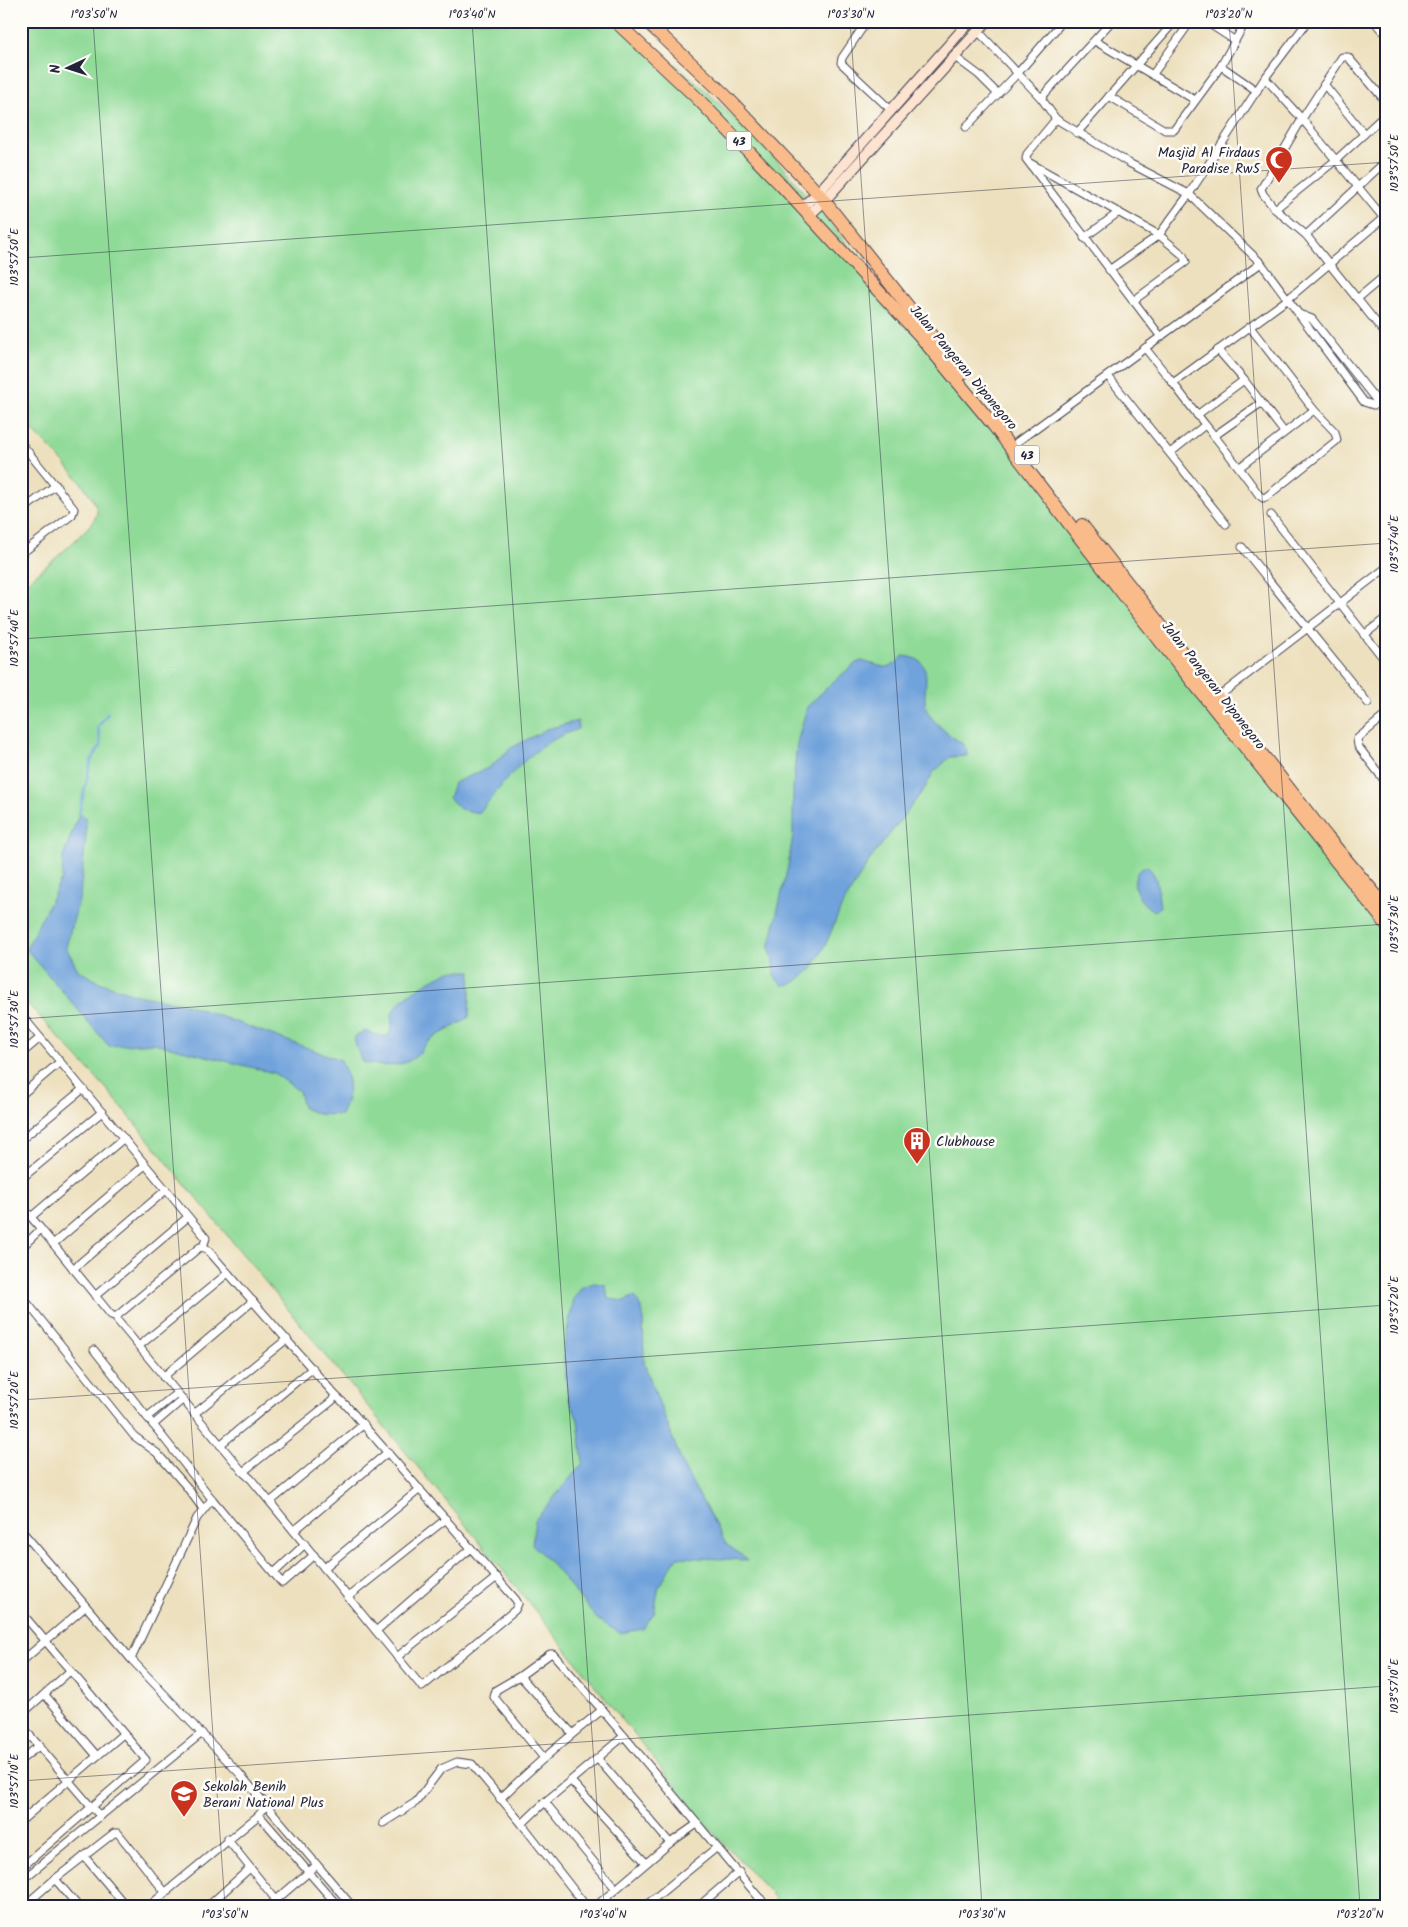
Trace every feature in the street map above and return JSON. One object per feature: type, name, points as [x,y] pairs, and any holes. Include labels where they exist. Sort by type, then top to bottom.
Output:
[{"type":"highway","name":"Jalan Pangeran Diponegoro","points":[[615,21],[696,96],[900,313],[994,426],[1133,607],[1387,925]]},
{"type":"highway","name":"Jalan Pangeran Diponegoro","points":[[646,21],[724,94],[821,197],[1017,442],[1327,837],[1387,908]]},
{"type":"main road","points":[[821,197],[892,110],[970,21]]},
{"type":"main road","points":[[805,212],[917,100],[987,21]]},
{"type":"main road","points":[[908,92],[917,100]]},
{"type":"street","points":[[867,21],[842,58],[841,63],[892,110]]},
{"type":"street","points":[[966,127],[1064,21]]},
{"type":"street","points":[[1077,133],[1176,21]]},
{"type":"street","points":[[1153,74],[1191,21]]},
{"type":"street","points":[[1205,21],[1234,40]]},
{"type":"street","points":[[1109,96],[1165,130],[1170,131],[1177,128],[1195,100],[1221,66],[1246,21]]},
{"type":"street","points":[[1109,270],[1159,235],[1189,194],[1266,78],[1308,21]]},
{"type":"street","points":[[1374,21],[1387,37]]},
{"type":"street","points":[[1041,98],[1095,41],[1108,23]]},
{"type":"street","points":[[978,32],[1041,98],[1056,119],[1077,133],[1189,194],[1261,263],[1364,402],[1372,405],[1384,405]]},
{"type":"street","points":[[1095,41],[1195,100]]},
{"type":"street","points":[[955,57],[979,75],[998,94]]},
{"type":"street","points":[[1387,103],[1348,57],[1340,59],[1261,189],[1275,209],[1306,234],[1387,336]]},
{"type":"street","points":[[1221,66],[1257,92]]},
{"type":"street","points":[[1173,383],[1288,300],[1386,218],[1266,78]]},
{"type":"street","points":[[1324,84],[1364,134]]},
{"type":"street","points":[[1275,209],[1336,160],[1387,113]]},
{"type":"street","points":[[1056,119],[1027,154],[1028,161],[1084,238],[1161,337]]},
{"type":"street","points":[[1306,234],[1387,160]]},
{"type":"street","points":[[1028,161],[1159,235],[1183,255],[1186,262],[1133,301]]},
{"type":"street","points":[[1084,238],[1119,212]]},
{"type":"street","points":[[1017,442],[1261,263]]},
{"type":"street","points":[[1357,300],[1387,274]]},
{"type":"street","points":[[1145,348],[1263,498],[1337,440],[1335,432],[1314,410],[1250,327]]},
{"type":"street","points":[[1218,350],[1284,432]]},
{"type":"street","points":[[1108,376],[1226,524]]},
{"type":"street","points":[[1197,415],[1244,380]]},
{"type":"street","points":[[1214,436],[1261,403]]},
{"type":"street","points":[[1240,467],[1314,410]]},
{"type":"street","points":[[1170,453],[1205,425]]},
{"type":"street","points":[[21,442],[73,507],[74,512],[21,554]]},
{"type":"street","points":[[21,511],[56,485]]},
{"type":"street","points":[[1271,515],[1387,663]]},
{"type":"street","points":[[1242,547],[1368,703]]},
{"type":"street","points":[[1218,697],[1387,567]]},
{"type":"street","points":[[1364,635],[1387,617]]},
{"type":"street","points":[[1387,714],[1357,739],[1358,746],[1387,784]]},
{"type":"street","points":[[21,1019],[24,1018],[206,1238],[203,1247],[117,1317]]},
{"type":"street","points":[[21,1054],[40,1038]]},
{"type":"street","points":[[21,1095],[60,1062]]},
{"type":"street","points":[[21,1140],[83,1089]]},
{"type":"street","points":[[21,1179],[102,1112]]},
{"type":"street","points":[[31,1217],[124,1138]]},
{"type":"street","points":[[53,1244],[145,1164]]},
{"type":"street","points":[[73,1269],[166,1190]]},
{"type":"street","points":[[21,1205],[111,1315],[117,1317]]},
{"type":"street","points":[[95,1296],[188,1217]]},
{"type":"street","points":[[21,1248],[41,1229]]},
{"type":"street","points":[[117,1317],[117,1320],[163,1377],[251,1479],[422,1688],[515,1610],[518,1604],[497,1577],[364,1424],[335,1395],[313,1368],[203,1247]]},
{"type":"street","points":[[138,1346],[228,1273]]},
{"type":"street","points":[[21,1295],[134,1436],[157,1453],[204,1509]]},
{"type":"street","points":[[163,1377],[253,1301]]},
{"type":"street","points":[[194,1414],[287,1339]]},
{"type":"street","points":[[94,1350],[212,1499],[282,1583],[314,1555]]},
{"type":"street","points":[[220,1445],[313,1368]]},
{"type":"street","points":[[147,1417],[177,1393]]},
{"type":"street","points":[[243,1472],[332,1401],[335,1395]]},
{"type":"street","points":[[153,1425],[182,1400]]},
{"type":"street","points":[[270,1502],[364,1424]]},
{"type":"street","points":[[294,1531],[388,1452]]},
{"type":"street","points":[[324,1568],[420,1490]]},
{"type":"street","points":[[130,1659],[196,1518],[212,1499]]},
{"type":"street","points":[[348,1597],[446,1520]]},
{"type":"street","points":[[21,1530],[130,1659],[202,1734],[266,1805],[352,1906]]},
{"type":"street","points":[[274,1573],[305,1544]]},
{"type":"street","points":[[376,1632],[471,1548]]},
{"type":"street","points":[[397,1657],[497,1577]]},
{"type":"street","points":[[21,1662],[85,1607]]},
{"type":"street","points":[[21,1612],[146,1760],[92,1808],[23,1863]]},
{"type":"street","points":[[544,1758],[494,1697],[496,1690],[520,1676],[550,1654],[553,1654],[766,1906]]},
{"type":"street","points":[[21,1715],[70,1672]]},
{"type":"street","points":[[520,1676],[572,1733]]},
{"type":"street","points":[[45,1695],[97,1756]]},
{"type":"street","points":[[500,1799],[572,1733],[602,1710]]},
{"type":"street","points":[[21,1725],[101,1816]]},
{"type":"street","points":[[21,1821],[123,1734]]},
{"type":"street","points":[[21,1881],[202,1734]]},
{"type":"street","points":[[522,1824],[545,1802],[624,1736]]},
{"type":"street","points":[[21,1760],[40,1746]]},
{"type":"street","points":[[598,1759],[670,1843]]},
{"type":"street","points":[[383,1823],[416,1802],[442,1769],[457,1762],[472,1764],[586,1906]]},
{"type":"street","points":[[571,1781],[646,1863]]},
{"type":"street","points":[[545,1802],[615,1888]]},
{"type":"street","points":[[149,1906],[259,1815],[266,1805]]},
{"type":"street","points":[[259,1815],[338,1906]]},
{"type":"street","points":[[596,1906],[670,1843],[697,1824]]},
{"type":"street","points":[[27,1905],[55,1879],[114,1832],[118,1833],[166,1892]]},
{"type":"street","points":[[228,1839],[279,1903]]},
{"type":"street","points":[[645,1906],[716,1848]]},
{"type":"street","points":[[84,1856],[126,1906]]},
{"type":"street","points":[[270,1906],[279,1903],[317,1865]]},
{"type":"street","points":[[208,1906],[250,1868]]},
{"type":"street","points":[[699,1906],[739,1872]]},
{"type":"street","points":[[55,1879],[78,1906]]},
{"type":"street","points":[[752,1906],[761,1899]]},
{"type":"green space","points":[[21,21],[625,21],[703,88],[773,156],[978,406],[1387,920],[1387,1906],[780,1906],[771,1893],[709,1828],[505,1573],[106,1088],[21,997],[21,587],[76,540],[97,513],[95,504],[78,479],[21,419]]},
{"type":"water","points":[[903,656],[914,658],[925,669],[925,703],[927,711],[943,730],[965,746],[967,756],[950,757],[933,773],[925,788],[869,861],[841,908],[824,948],[810,971],[792,984],[782,985],[774,976],[774,962],[769,948],[788,866],[793,835],[793,786],[797,743],[807,707],[856,663],[862,661],[889,667],[897,663]]},
{"type":"water","points":[[578,721],[578,729],[547,744],[522,763],[479,813],[460,809],[449,798],[454,783],[490,767],[511,748],[547,729]]},
{"type":"water","points":[[79,814],[86,818],[86,835],[80,896],[66,947],[78,970],[99,982],[137,995],[186,1004],[341,1060],[347,1075],[348,1094],[341,1115],[318,1114],[303,1108],[299,1091],[274,1073],[154,1043],[109,1046],[26,949],[62,878],[63,857]]},
{"type":"water","points":[[1143,867],[1148,867],[1155,876],[1160,907],[1155,911],[1139,898],[1136,891],[1135,878]]},
{"type":"water","points":[[450,971],[471,971],[469,1017],[428,1042],[409,1061],[390,1066],[363,1062],[354,1038],[364,1031],[380,1036],[388,1036],[394,1010],[399,1004],[420,987]]},
{"type":"water","points":[[594,1283],[606,1285],[608,1299],[624,1301],[635,1296],[643,1313],[644,1363],[684,1468],[726,1544],[748,1560],[677,1557],[659,1586],[654,1613],[643,1629],[620,1633],[597,1619],[557,1570],[532,1544],[535,1520],[583,1463],[578,1420],[568,1398],[563,1351],[574,1298],[582,1287]]},
{"type":"waterway","points":[[79,814],[91,761],[101,745],[98,727],[108,713]]},
{"type":"place","name":"Masjid Al Firdaus Paradise Rw5","points":[[1279,184]]},
{"type":"place","name":"Clubhouse","points":[[917,1165]]},
{"type":"place","name":"Sekolah Benih Berani National Plus","points":[[184,1818]]}]
